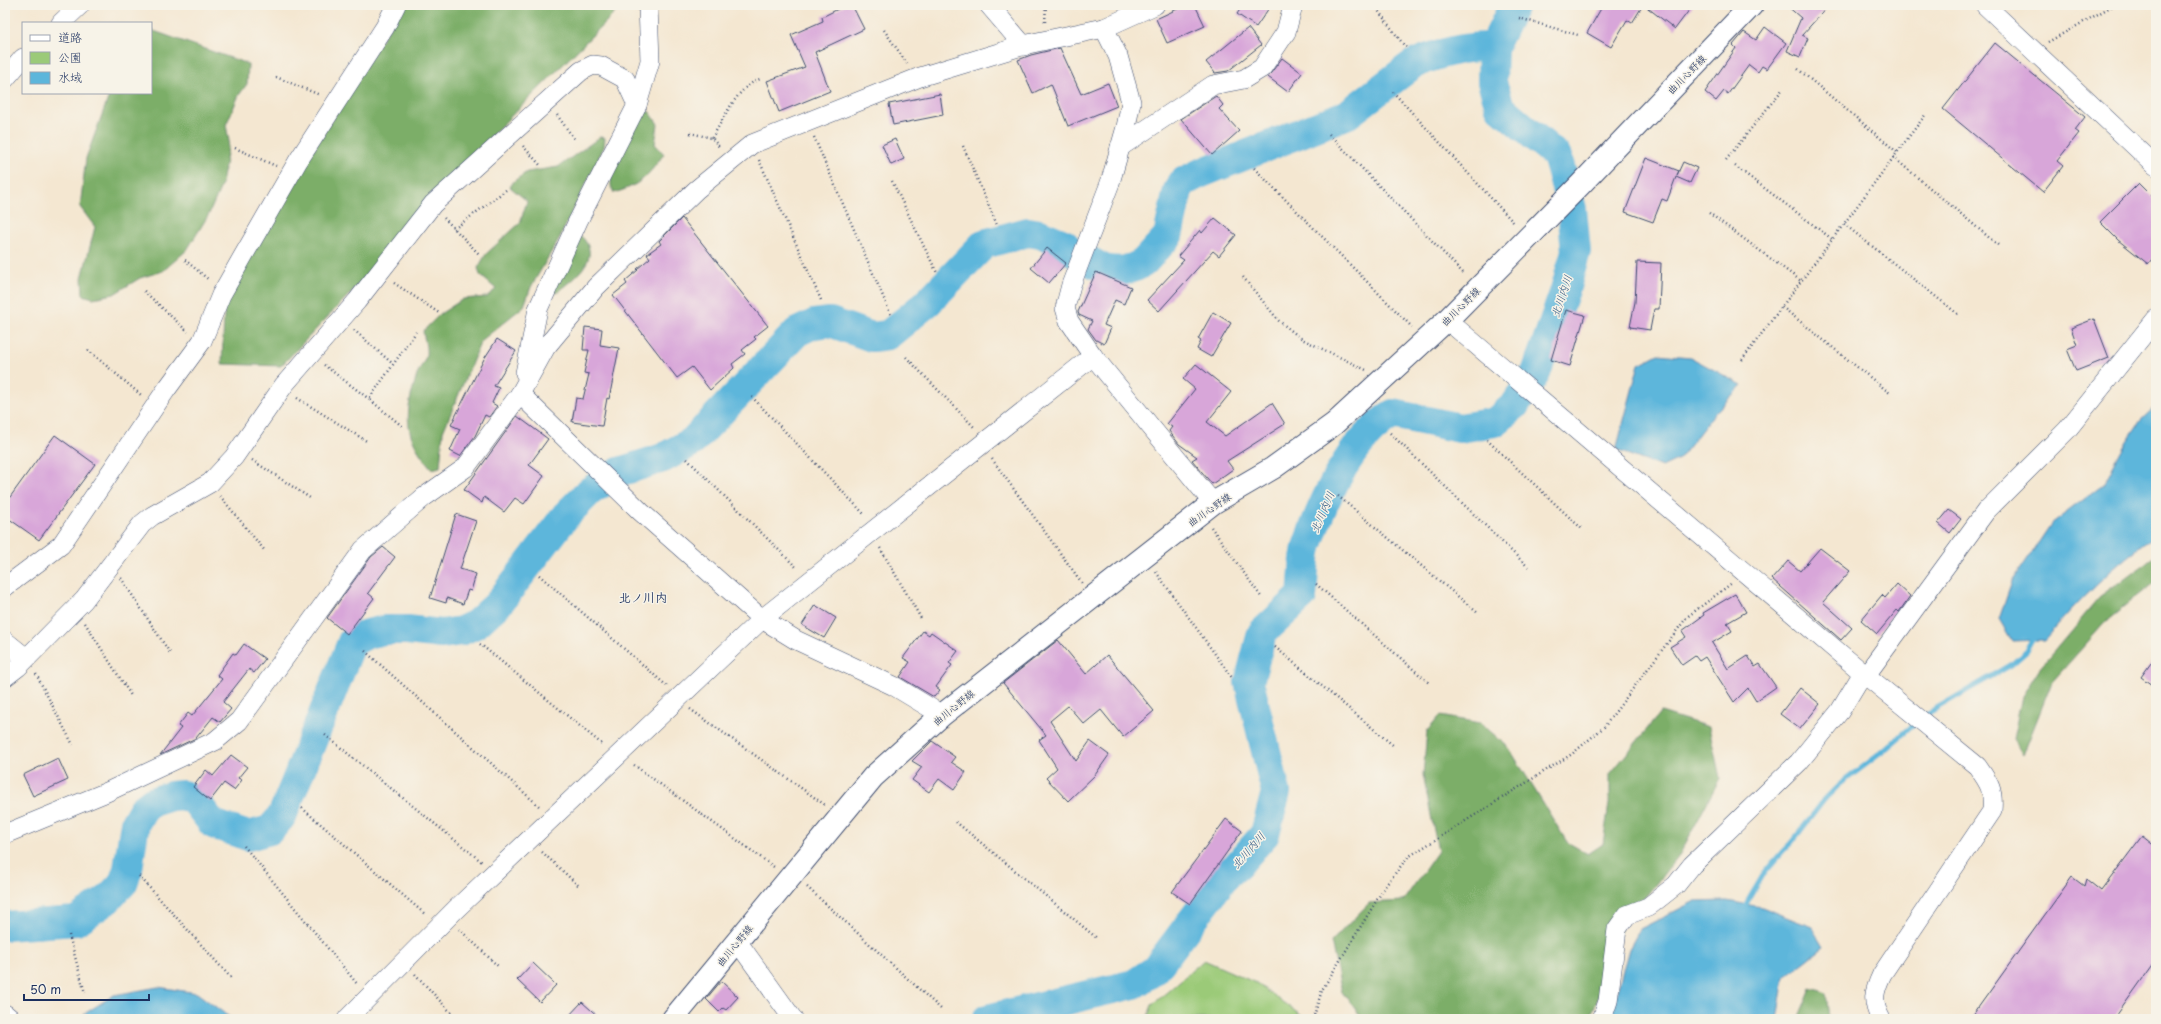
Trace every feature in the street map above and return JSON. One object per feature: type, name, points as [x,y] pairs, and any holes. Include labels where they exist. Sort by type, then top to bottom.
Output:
[{"type":"main road","name":"曲川心野線","points":[[673,1019],[873,777],[942,715],[1213,503],[1273,468],[1334,424],[1447,320],[1575,191],[1752,5]]},
{"type":"street","points":[[62,22],[80,5]]},
{"type":"street","points":[[5,587],[60,545],[166,390],[202,341],[221,295],[298,161],[385,27],[396,5]]},
{"type":"street","points":[[520,394],[538,308],[578,221],[637,105],[650,61],[648,5]]},
{"type":"street","points":[[989,5],[1024,46]]},
{"type":"street","points":[[5,834],[107,792],[215,741],[239,721],[363,550],[424,497],[465,468],[520,394],[546,347],[596,287],[696,190],[752,144],[920,77],[1024,46],[1104,28],[1155,5]]},
{"type":"street","points":[[1120,147],[1213,85],[1244,79],[1262,68],[1286,32],[1293,5]]},
{"type":"street","points":[[1986,5],[2156,166]]},
{"type":"street","points":[[1104,28],[1118,56],[1131,102],[1110,183],[1070,284],[1065,308],[1069,321],[1093,356],[1213,503]]},
{"type":"street","points":[[5,79],[22,59]]},
{"type":"street","points":[[5,677],[18,667],[30,665],[84,600],[142,524],[152,516],[210,483],[234,456],[284,385],[357,301],[433,204],[459,180],[581,71],[592,65],[601,66],[625,79],[637,105]]},
{"type":"street","points":[[1602,1019],[1608,1001],[1617,929],[1627,915],[1648,907],[1676,885],[1692,865],[1800,762],[1840,712],[1865,674],[1986,511],[2067,430],[2156,318]]},
{"type":"street","points":[[1447,320],[1747,572],[1865,674],[1977,766],[1990,784],[1993,795],[1992,811],[1882,974],[1873,993],[1877,1012],[1881,1019]]},
{"type":"street","points":[[347,1019],[455,910],[762,619],[1093,356]]},
{"type":"street","points":[[520,394],[641,512],[762,619],[796,640],[894,686],[942,715]]},
{"type":"street","points":[[5,641],[30,665]]},
{"type":"street","points":[[736,941],[793,1019]]},
{"type":"street","points":[[5,1014],[11,1019]]},
{"type":"path","points":[[1045,25],[1046,5]]},
{"type":"path","points":[[1374,5],[1406,48]]},
{"type":"path","points":[[2043,45],[2114,5]]},
{"type":"path","points":[[1519,18],[1578,35]]},
{"type":"path","points":[[884,30],[912,71]]},
{"type":"path","points":[[1798,69],[1897,152]]},
{"type":"path","points":[[276,77],[324,97]]},
{"type":"path","points":[[712,138],[739,94],[750,82],[760,79]]},
{"type":"path","points":[[1726,160],[1782,90]]},
{"type":"path","points":[[1393,92],[1518,228]]},
{"type":"path","points":[[552,108],[575,140]]},
{"type":"path","points":[[1742,360],[1926,114]]},
{"type":"path","points":[[811,130],[891,315]]},
{"type":"path","points":[[690,133],[712,138],[723,152]]},
{"type":"path","points":[[1329,134],[1468,278]]},
{"type":"path","points":[[521,144],[541,166]]},
{"type":"path","points":[[963,146],[997,225]]},
{"type":"path","points":[[235,148],[280,168]]},
{"type":"path","points":[[1893,157],[1998,245]]},
{"type":"path","points":[[758,158],[821,300]]},
{"type":"path","points":[[1735,166],[1832,239]]},
{"type":"path","points":[[1254,168],[1416,330]]},
{"type":"path","points":[[892,181],[937,273]]},
{"type":"path","points":[[454,229],[506,190]]},
{"type":"path","points":[[1710,213],[1801,282]]},
{"type":"path","points":[[440,214],[479,254]]},
{"type":"path","points":[[1844,224],[1959,315]]},
{"type":"path","points":[[185,260],[214,283]]},
{"type":"path","points":[[1243,277],[1279,321],[1302,339],[1368,372]]},
{"type":"path","points":[[391,281],[439,313]]},
{"type":"path","points":[[144,292],[192,336]]},
{"type":"path","points":[[1782,307],[1891,394]]},
{"type":"path","points":[[352,328],[393,364]]},
{"type":"path","points":[[369,399],[416,332]]},
{"type":"path","points":[[88,350],[144,398]]},
{"type":"path","points":[[906,356],[979,432]]},
{"type":"path","points":[[322,364],[402,426]]},
{"type":"path","points":[[294,396],[368,442]]},
{"type":"path","points":[[752,397],[869,519]]},
{"type":"path","points":[[1390,433],[1528,567]]},
{"type":"path","points":[[1487,440],[1582,529]]},
{"type":"path","points":[[988,454],[1083,584]]},
{"type":"path","points":[[248,457],[310,498]]},
{"type":"path","points":[[687,459],[802,573]]},
{"type":"path","points":[[220,495],[266,551]]},
{"type":"path","points":[[1338,496],[1479,614]]},
{"type":"path","points":[[1210,525],[1262,598]]},
{"type":"path","points":[[876,542],[922,620]]},
{"type":"path","points":[[1154,569],[1233,678]]},
{"type":"path","points":[[1313,1019],[1322,990],[1386,885],[1408,857],[1572,754],[1604,727],[1687,618],[1747,572]]},
{"type":"path","points":[[118,573],[170,654]]},
{"type":"path","points":[[539,575],[668,687]]},
{"type":"path","points":[[1316,584],[1429,683]]},
{"type":"path","points":[[84,622],[132,697]]},
{"type":"path","points":[[480,644],[606,748]]},
{"type":"path","points":[[1275,647],[1394,746]]},
{"type":"path","points":[[365,651],[543,810]]},
{"type":"path","points":[[30,665],[73,745]]},
{"type":"path","points":[[684,705],[828,808]]},
{"type":"path","points":[[326,735],[486,865]]},
{"type":"path","points":[[632,764],[778,870]]},
{"type":"path","points":[[302,808],[430,920]]},
{"type":"path","points":[[956,822],[1098,939]]},
{"type":"path","points":[[244,846],[360,988]]},
{"type":"path","points":[[540,850],[580,887]]},
{"type":"path","points":[[140,876],[232,979]]},
{"type":"path","points":[[806,887],[940,1009]]},
{"type":"path","points":[[453,924],[498,966]]},
{"type":"path","points":[[69,935],[85,993]]},
{"type":"path","points":[[410,968],[457,1019]]},
{"type":"path","points":[[1135,1016],[1142,1016],[1144,1019]]},
{"type":"green space","points":[[403,5],[623,5],[459,168],[385,257],[281,366],[222,364],[225,292]]},
{"type":"green space","points":[[152,30],[248,64],[247,84],[239,95],[226,125],[229,141],[222,184],[209,214],[187,250],[163,271],[140,278],[114,294],[93,298],[83,295],[82,278],[95,227],[80,207],[86,158],[110,94],[152,94]]},
{"type":"green space","points":[[641,111],[650,112],[658,124],[655,144],[664,154],[653,169],[643,179],[631,187],[614,193],[611,186],[611,173]]},
{"type":"green space","points":[[600,137],[605,138],[604,147],[560,237],[531,287],[524,306],[481,341],[443,432],[440,467],[432,469],[422,457],[411,435],[408,414],[418,372],[426,355],[423,331],[440,314],[463,299],[487,297],[496,289],[480,275],[478,268],[486,254],[520,223],[527,201],[510,187],[514,181],[527,172],[558,167]]},
{"type":"green space","points":[[581,236],[587,244],[589,252],[588,260],[584,267],[571,281],[556,293],[540,288]]},
{"type":"green space","points":[[2156,556],[2156,581],[2109,618],[2052,682],[2023,755],[2013,739],[2022,696],[2039,669],[2099,598]]},
{"type":"green space","points":[[1661,712],[1709,727],[1720,778],[1680,854],[1622,926],[1600,995],[1589,1019],[1363,1019],[1342,992],[1331,942],[1369,903],[1403,901],[1438,851],[1423,775],[1427,731],[1440,716],[1481,723],[1509,748],[1567,842],[1588,854],[1603,844],[1610,797],[1610,774]]},
{"type":"green space","points":[[1204,960],[1256,983],[1306,1019],[1147,1019],[1152,1005]]},
{"type":"green space","points":[[1811,988],[1826,993],[1829,1019],[1798,1019]]},
{"type":"water","points":[[1658,354],[1690,357],[1742,385],[1714,414],[1679,459],[1662,467],[1616,450],[1639,364]]},
{"type":"water","points":[[2156,406],[2156,535],[2110,571],[2070,611],[2044,640],[2012,641],[1999,619],[2012,582],[2051,524],[2103,485],[2127,441],[2141,420]]},
{"type":"water","points":[[1727,901],[1761,907],[1812,927],[1824,947],[1784,978],[1777,1019],[1609,1019],[1629,949],[1640,929],[1693,902]]},
{"type":"water","points":[[158,987],[197,993],[232,1019],[85,1019],[84,1014],[114,995]]},
{"type":"building","points":[[846,5],[852,5],[864,29],[815,52],[830,91],[779,112],[767,81],[805,67],[791,35],[823,21],[822,17]]},
{"type":"building","points":[[1186,5],[1195,5],[1205,26],[1167,43],[1156,19]]},
{"type":"building","points":[[1243,5],[1271,5],[1256,27],[1237,14]]},
{"type":"building","points":[[1603,5],[1643,5],[1632,23],[1627,20],[1611,47],[1587,33]]},
{"type":"building","points":[[1644,5],[1693,5],[1675,29]]},
{"type":"building","points":[[1786,5],[1829,5],[1802,35],[1808,38],[1800,57],[1787,51],[1801,18]]},
{"type":"building","points":[[1765,27],[1786,43],[1767,69],[1762,66],[1758,72],[1749,65],[1728,94],[1724,91],[1716,101],[1705,92],[1736,48],[1733,45],[1744,32],[1756,40]]},
{"type":"building","points":[[1248,28],[1261,45],[1228,71],[1215,73],[1206,62]]},
{"type":"building","points":[[1995,43],[2085,117],[2075,130],[2079,133],[2057,161],[2063,166],[2043,192],[1943,109]]},
{"type":"building","points":[[1060,48],[1081,94],[1108,83],[1117,106],[1068,126],[1051,84],[1033,93],[1018,60],[1031,55]]},
{"type":"building","points":[[1282,58],[1302,73],[1288,92],[1268,77]]},
{"type":"building","points":[[940,94],[943,115],[893,125],[889,104]]},
{"type":"building","points":[[1216,96],[1223,105],[1219,109],[1239,131],[1212,155],[1181,119]]},
{"type":"building","points":[[895,139],[904,159],[891,165],[882,145]]},
{"type":"building","points":[[1646,158],[1679,171],[1683,162],[1697,168],[1690,183],[1676,177],[1667,201],[1662,199],[1653,222],[1625,212]]},
{"type":"building","points":[[2139,183],[2156,200],[2156,254],[2148,264],[2118,240],[2100,222]]},
{"type":"building","points":[[682,218],[768,326],[754,337],[756,339],[742,350],[745,354],[732,364],[734,368],[710,390],[692,367],[677,378],[613,295],[627,284],[625,281],[650,258],[647,254],[661,244],[659,241]]},
{"type":"building","points":[[1215,218],[1236,235],[1219,256],[1213,251],[1159,311],[1147,300],[1184,260],[1178,256],[1200,230],[1202,233]]},
{"type":"building","points":[[1047,248],[1066,263],[1049,283],[1031,268]]},
{"type":"building","points":[[1637,262],[1661,263],[1659,309],[1654,309],[1650,330],[1630,327],[1635,302]]},
{"type":"building","points":[[1096,272],[1131,287],[1124,304],[1115,300],[1104,325],[1111,328],[1104,344],[1096,340],[1088,329],[1092,321],[1079,315],[1078,312]]},
{"type":"building","points":[[1566,310],[1585,315],[1570,366],[1551,360]]},
{"type":"building","points":[[1213,312],[1231,323],[1211,357],[1197,349],[1201,341],[1198,339]]},
{"type":"building","points":[[2094,319],[2109,358],[2076,371],[2067,349],[2077,345],[2071,328]]},
{"type":"building","points":[[585,327],[602,329],[600,345],[619,348],[602,426],[572,422],[576,398],[583,399],[589,374],[584,373],[589,350],[583,350]]},
{"type":"building","points":[[497,339],[516,351],[494,386],[499,388],[492,403],[497,406],[489,417],[485,415],[475,436],[460,456],[450,451],[460,429],[451,425],[484,359]]},
{"type":"building","points":[[1196,364],[1231,392],[1207,422],[1225,436],[1272,403],[1285,424],[1227,461],[1233,469],[1212,484],[1192,460],[1197,457],[1179,444],[1169,431],[1172,427],[1167,424],[1195,389],[1183,379]]},
{"type":"building","points":[[517,416],[548,439],[529,465],[544,476],[524,504],[515,498],[504,512],[484,497],[482,503],[464,490]]},
{"type":"building","points":[[55,435],[95,464],[39,540],[5,516],[5,504]]},
{"type":"building","points":[[1949,510],[1961,519],[1950,533],[1938,523]]},
{"type":"building","points":[[456,514],[476,521],[460,569],[476,574],[471,591],[468,590],[463,604],[447,598],[446,603],[430,598]]},
{"type":"building","points":[[383,547],[395,557],[368,593],[374,598],[347,634],[327,618],[371,557]]},
{"type":"building","points":[[1820,548],[1850,571],[1823,602],[1852,628],[1841,640],[1772,579],[1788,561],[1800,571]]},
{"type":"building","points":[[1897,584],[1910,596],[1899,612],[1897,610],[1877,634],[1861,620],[1882,595],[1885,598]]},
{"type":"building","points":[[1735,594],[1746,612],[1727,623],[1732,631],[1712,643],[1728,669],[1748,656],[1755,667],[1760,664],[1776,687],[1756,701],[1748,688],[1734,702],[1705,657],[1699,661],[1695,656],[1682,665],[1670,647],[1686,637],[1682,631],[1704,615],[1703,613]]},
{"type":"building","points":[[815,605],[836,618],[824,638],[802,625]]},
{"type":"building","points":[[923,631],[929,635],[931,632],[958,651],[949,663],[952,665],[936,687],[940,690],[934,697],[900,677],[910,662],[903,658]]},
{"type":"building","points":[[1058,640],[1086,674],[1107,655],[1154,711],[1123,737],[1101,710],[1084,724],[1068,706],[1050,721],[1076,761],[1090,741],[1109,755],[1095,775],[1068,801],[1046,778],[1057,768],[1039,740],[1046,735],[1003,683]]},
{"type":"building","points":[[244,644],[265,659],[254,673],[249,669],[223,702],[231,709],[220,722],[213,717],[196,738],[160,755],[181,728],[178,726],[188,713],[192,716],[222,679],[217,675],[233,653],[236,655]]},
{"type":"building","points":[[2156,656],[2156,688],[2141,677]]},
{"type":"building","points":[[1800,688],[1820,704],[1800,729],[1780,714]]},
{"type":"building","points":[[932,741],[955,757],[951,762],[966,772],[954,790],[939,779],[929,792],[912,780],[922,767],[912,761]]},
{"type":"building","points":[[231,755],[247,767],[238,778],[242,780],[234,790],[224,783],[210,801],[193,787],[206,770],[213,776]]},
{"type":"building","points":[[58,758],[68,780],[33,796],[23,775]]},
{"type":"building","points":[[1226,819],[1242,831],[1190,904],[1172,892]]},
{"type":"building","points":[[2142,836],[2156,847],[2156,960],[2114,1019],[1970,1019],[2072,877],[2084,886],[2086,879],[2101,891]]},
{"type":"building","points":[[533,963],[556,985],[540,1002],[517,980]]},
{"type":"building","points":[[721,981],[738,997],[726,1010],[723,1008],[719,1012],[706,999]]},
{"type":"building","points":[[582,1002],[601,1019],[566,1019]]},
{"type":"waterway","name":"北川内川","points":[[987,1019],[1134,984],[1155,970],[1226,875],[1236,867],[1265,834],[1276,792],[1249,682],[1262,633],[1302,596],[1306,550],[1314,526],[1340,472],[1351,454],[1378,425],[1393,414],[1460,428],[1495,422],[1515,405],[1536,373],[1565,290],[1576,251],[1572,209],[1557,156],[1500,107],[1492,82],[1493,48],[1514,5]]},
{"type":"waterway","points":[[5,926],[76,921],[107,900],[123,883],[128,869],[135,823],[143,809],[152,802],[171,796],[183,795],[195,801],[213,824],[248,836],[270,830],[282,816],[352,642],[367,634],[384,630],[407,630],[442,634],[461,631],[476,624],[498,604],[567,514],[590,491],[619,472],[663,458],[692,442],[797,332],[814,324],[830,322],[872,337],[888,335],[927,303],[984,244],[1028,232],[1040,234],[1064,244],[1070,250],[1106,270],[1122,271],[1135,267],[1143,263],[1168,236],[1178,190],[1183,182],[1201,173],[1348,114],[1412,65],[1420,61],[1463,49],[1484,47],[1493,48]]},
{"type":"waterway","points":[[1923,716],[2011,665],[2027,651],[2036,635]]},
{"type":"waterway","points":[[1743,909],[1765,872],[1792,842],[1824,800],[1839,785],[1881,753],[1917,722]]},
{"type":"waterway","points":[[1062,1019],[1069,998]]},
{"type":"district","name":"北ノ川内","points":[[643,597]]}]
